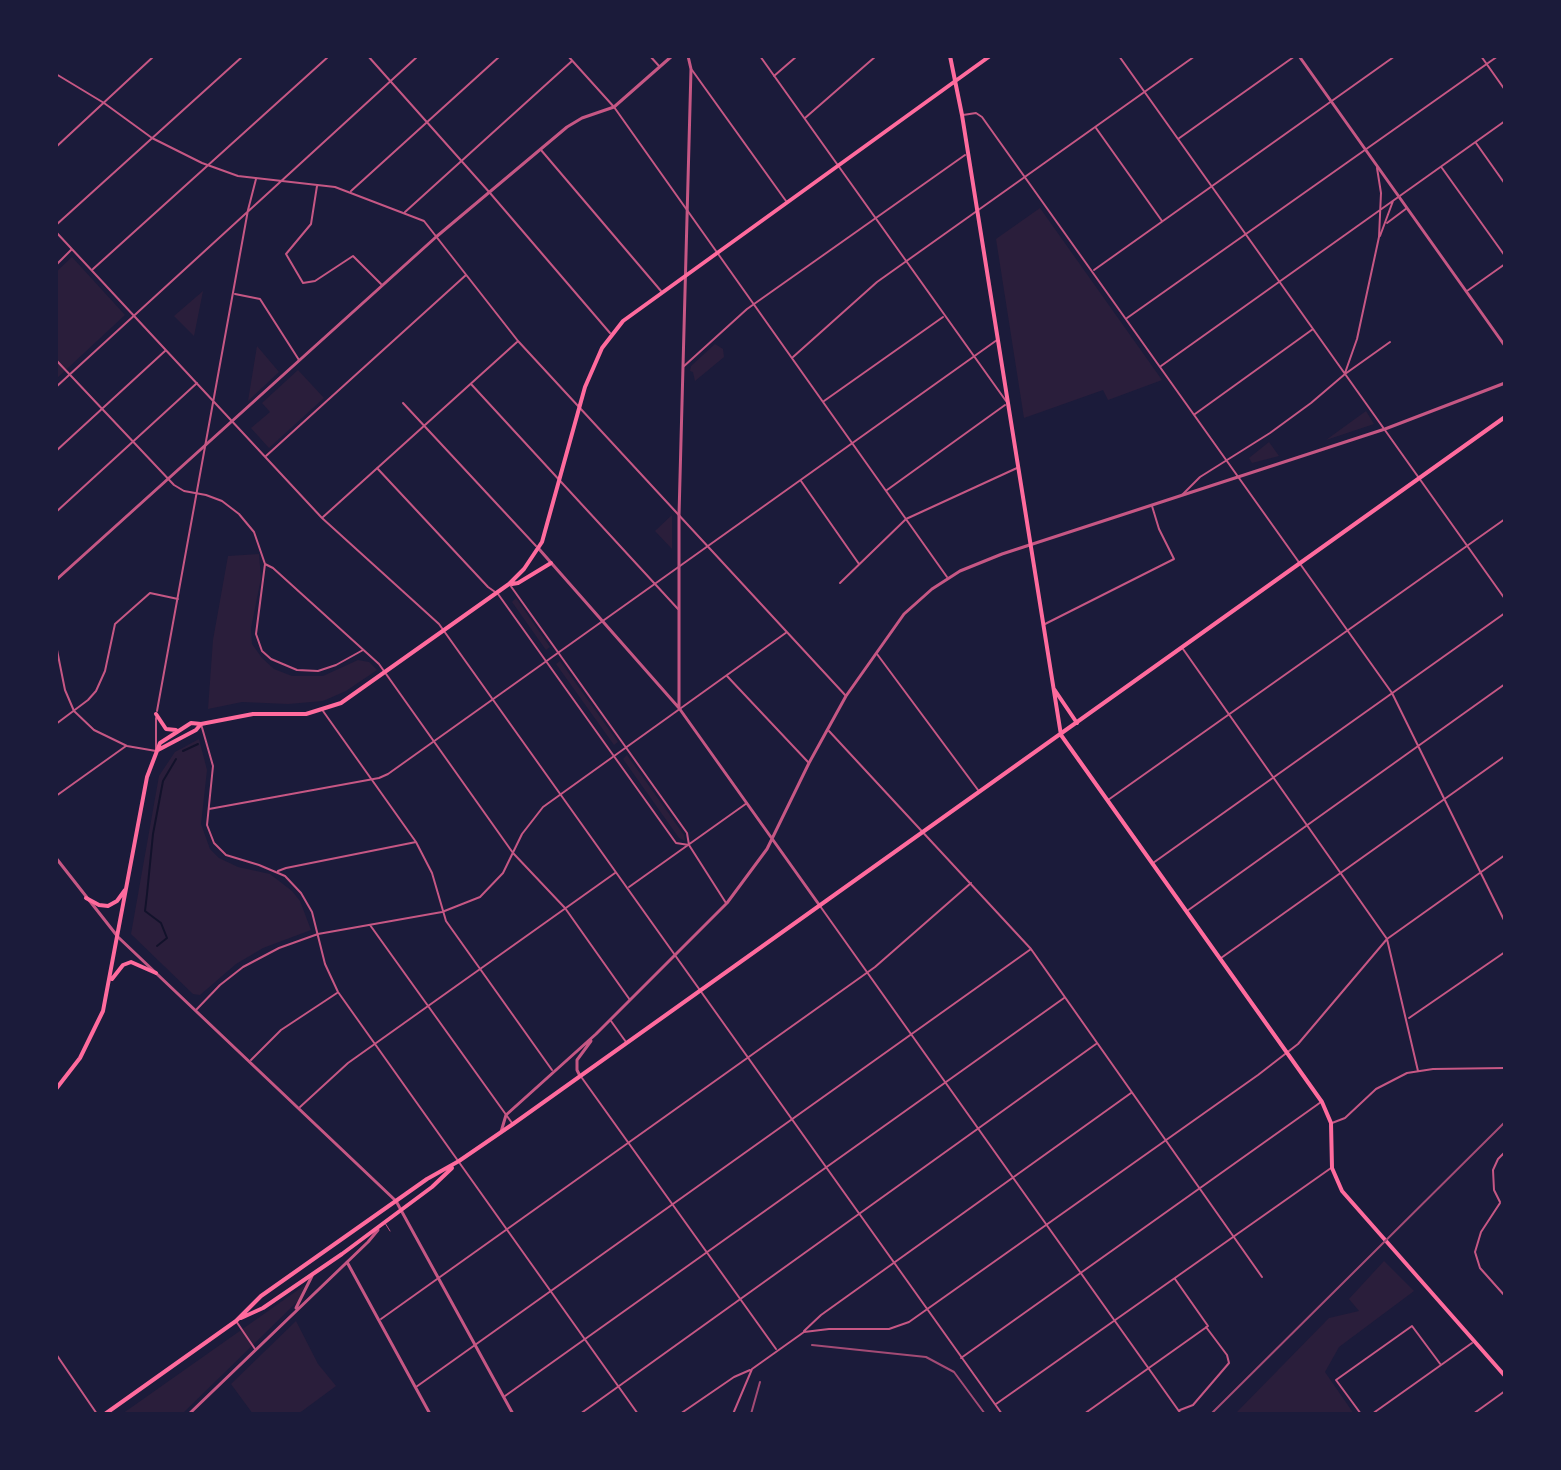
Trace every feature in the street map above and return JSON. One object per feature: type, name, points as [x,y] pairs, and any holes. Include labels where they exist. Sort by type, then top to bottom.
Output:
[{"type":"main road","points":[[950,56],[1061,735],[1322,1102],[1331,1123],[1332,1168],[1342,1191],[1505,1376]]},
{"type":"main road","points":[[56,1089],[80,1058],[103,1011],[147,777],[156,751],[165,738],[191,723],[201,724],[244,714],[290,715],[323,711],[356,694],[498,594],[539,549],[593,364],[611,334],[634,312],[684,275],[990,56]]},
{"type":"main road","points":[[105,1414],[236,1321],[261,1296],[396,1201],[501,1133],[1505,417]]},
{"type":"main road","points":[[509,584],[518,583],[551,563]]},
{"type":"main road","points":[[1050,680],[1077,723]]},
{"type":"main road","points":[[156,714],[166,729],[179,729]]},
{"type":"main road","points":[[156,751],[196,730],[201,724]]},
{"type":"main road","points":[[86,898],[108,906],[117,901],[127,888]]},
{"type":"main road","points":[[109,984],[129,963],[137,963],[156,973]]},
{"type":"main road","points":[[236,1321],[263,1308],[383,1223],[432,1187],[459,1161]]},
{"type":"street","points":[[56,147],[154,56]]},
{"type":"street","points":[[56,225],[243,56]]},
{"type":"street","points":[[92,270],[329,56]]},
{"type":"street","points":[[368,56],[611,334]]},
{"type":"street","points":[[56,387],[418,56]]},
{"type":"street","points":[[350,192],[500,56]]},
{"type":"street","points":[[568,56],[614,107],[948,578]]},
{"type":"street","points":[[650,56],[660,67]]},
{"type":"street","points":[[56,580],[436,237],[541,149],[582,118],[614,107],[672,56]]},
{"type":"street","points":[[679,708],[679,515],[691,69],[688,56]]},
{"type":"street","points":[[760,56],[1008,404],[886,491]]},
{"type":"street","points":[[774,76],[797,56]]},
{"type":"street","points":[[804,118],[876,56]]},
{"type":"street","points":[[934,56],[942,56]]},
{"type":"street","points":[[1119,56],[1505,599]]},
{"type":"street","points":[[792,357],[865,291],[1195,56]]},
{"type":"street","points":[[1178,139],[1297,56],[1505,346]]},
{"type":"street","points":[[1093,271],[1395,56]]},
{"type":"street","points":[[1481,56],[1505,90]]},
{"type":"street","points":[[1126,318],[1498,56]]},
{"type":"street","points":[[404,213],[572,61]]},
{"type":"street","points":[[691,69],[787,202]]},
{"type":"street","points":[[56,74],[104,103],[152,138],[238,176],[325,185],[424,221],[518,341],[846,696]]},
{"type":"street","points":[[962,115],[981,115],[1392,693],[1505,922]]},
{"type":"street","points":[[1160,367],[1505,121]]},
{"type":"street","points":[[1095,127],[1163,222]]},
{"type":"street","points":[[1475,143],[1505,184]]},
{"type":"street","points":[[541,149],[662,292]]},
{"type":"street","points":[[682,368],[754,305],[968,153]]},
{"type":"street","points":[[1345,374],[1357,339],[1379,237],[1381,193],[1376,164]]},
{"type":"street","points":[[1441,167],[1505,256]]},
{"type":"street","points":[[56,645],[65,690],[74,711],[94,730],[127,746],[156,751],[156,714],[256,178]]},
{"type":"street","points":[[317,185],[311,224],[286,256],[306,284],[350,257],[360,261],[382,285]]},
{"type":"street","points":[[1379,237],[1394,200]]},
{"type":"street","points":[[1386,224],[1407,208]]},
{"type":"street","points":[[56,232],[322,518],[439,624],[1002,1414]]},
{"type":"street","points":[[56,265],[72,249]]},
{"type":"street","points":[[1466,291],[1505,264]]},
{"type":"street","points":[[265,457],[466,275]]},
{"type":"street","points":[[234,294],[260,299],[299,361]]},
{"type":"street","points":[[823,402],[945,316]]},
{"type":"street","points":[[1194,414],[1313,329]]},
{"type":"street","points":[[209,809],[388,774],[997,340]]},
{"type":"street","points":[[322,518],[518,341]]},
{"type":"street","points":[[1181,496],[1200,477],[1311,403],[1390,342]]},
{"type":"street","points":[[56,451],[166,350]]},
{"type":"street","points":[[56,360],[168,479],[184,491],[222,501],[247,522],[258,541],[265,564],[255,628],[262,651],[271,659],[297,670],[318,671],[364,649]]},
{"type":"street","points":[[56,512],[197,383]]},
{"type":"street","points":[[501,1133],[506,1115],[596,1034],[727,903],[767,849],[846,696],[904,614],[948,578],[973,564],[1385,429],[1505,383]]},
{"type":"street","points":[[471,384],[679,610]]},
{"type":"street","points":[[403,403],[539,549],[679,708],[1180,1412],[1193,1405],[1229,1363],[1227,1355],[1174,1278]]},
{"type":"street","points":[[840,583],[906,519],[1018,467]]},
{"type":"street","points":[[377,468],[498,594],[676,843],[689,845]]},
{"type":"street","points":[[800,480],[859,564]]},
{"type":"street","points":[[1043,626],[1174,559],[1159,529],[1152,505]]},
{"type":"street","points":[[1107,800],[1505,519]]},
{"type":"street","points":[[265,564],[364,649],[385,674],[513,853],[565,908],[630,1000]]},
{"type":"street","points":[[509,584],[687,833],[689,845],[727,903]]},
{"type":"street","points":[[56,724],[88,700],[103,679],[115,624],[150,593],[178,599]]},
{"type":"street","points":[[1152,863],[1505,613]]},
{"type":"street","points":[[196,1011],[220,985],[243,967],[279,948],[318,934],[442,912],[471,903],[489,890],[503,873],[536,813],[787,632]]},
{"type":"street","points":[[1182,648],[1387,939],[1418,1071]]},
{"type":"street","points":[[876,653],[980,792]]},
{"type":"street","points":[[726,675],[809,763]]},
{"type":"street","points":[[1186,911],[1505,684]]},
{"type":"street","points":[[323,711],[416,842],[432,873],[446,921],[553,1071]]},
{"type":"street","points":[[201,724],[213,766],[207,825],[217,847],[236,860],[277,872],[295,886],[306,900],[325,964],[338,992],[638,1414]]},
{"type":"street","points":[[827,729],[1031,949],[1262,1277]]},
{"type":"street","points":[[56,796],[127,746]]},
{"type":"street","points":[[1220,958],[1505,756]]},
{"type":"street","points":[[628,888],[747,803]]},
{"type":"street","points":[[277,872],[416,842]]},
{"type":"street","points":[[804,1332],[889,1329],[909,1322],[928,1310],[1287,1053],[1387,939],[1505,855]]},
{"type":"street","points":[[56,858],[118,937],[396,1201],[513,1414]]},
{"type":"street","points":[[299,1108],[327,1080],[375,1044],[616,872]]},
{"type":"street","points":[[379,1320],[867,973],[971,883]]},
{"type":"street","points":[[370,925],[513,1124]]},
{"type":"street","points":[[416,1388],[1031,949]]},
{"type":"street","points":[[1407,1019],[1505,952]]},
{"type":"street","points":[[249,1062],[281,1030],[338,992]]},
{"type":"street","points":[[504,1397],[1065,997]]},
{"type":"street","points":[[610,1020],[627,1043]]},
{"type":"street","points":[[596,1034],[577,1060],[577,1070],[777,1350]]},
{"type":"street","points":[[580,1414],[1098,1043]]},
{"type":"street","points":[[1331,1123],[1345,1118],[1376,1089],[1396,1077],[1418,1071],[1505,1068]]},
{"type":"street","points":[[680,1414],[804,1332],[821,1315],[1132,1092]]},
{"type":"street","points":[[961,1358],[1322,1102]]},
{"type":"street","points":[[1500,1203],[1494,1190],[1493,1170],[1505,1152]]},
{"type":"street","points":[[996,1405],[1332,1168]]},
{"type":"street","points":[[1505,1201],[1500,1203],[1481,1232],[1475,1252],[1480,1268],[1505,1296]]},
{"type":"street","points":[[189,1414],[368,1242],[383,1223]]},
{"type":"street","points":[[347,1262],[430,1414]]},
{"type":"street","points":[[294,1312],[313,1273]]},
{"type":"street","points":[[236,1321],[256,1350]]},
{"type":"street","points":[[1084,1414],[1206,1327]]},
{"type":"street","points":[[1361,1414],[1336,1380],[1409,1327],[1415,1329],[1441,1365]]},
{"type":"street","points":[[1372,1414],[1474,1341]]},
{"type":"street","points":[[56,1354],[97,1414]]},
{"type":"street","points":[[56,1364],[61,1361]]},
{"type":"street","points":[[733,1414],[752,1369]]},
{"type":"street","points":[[1473,1414],[1505,1391]]},
{"type":"lane","points":[[383,1223],[390,1231]]},
{"type":"lane","points":[[422,1284],[424,1288]]},
{"type":"shaded area","points":[[1040,208],[1162,380],[1108,400],[1103,390],[1024,418],[996,239]]},
{"type":"shaded area","points":[[72,257],[125,315],[56,379],[56,272]]},
{"type":"shaded area","points":[[203,291],[194,336],[174,316]]},
{"type":"shaded area","points":[[715,344],[723,349],[724,357],[695,381],[691,366]]},
{"type":"shaded area","points":[[257,346],[279,372],[248,401]]},
{"type":"shaded area","points":[[298,370],[324,398],[269,448],[251,428],[270,412],[262,403]]},
{"type":"shaded area","points":[[1366,411],[1374,424],[1326,440]]},
{"type":"shaded area","points":[[1269,442],[1279,456],[1252,463],[1249,458]]},
{"type":"shaded area","points":[[672,515],[672,549],[655,531]]},
{"type":"shaded area","points":[[259,554],[261,578],[251,628],[252,644],[262,658],[274,669],[292,676],[323,676],[358,660],[369,662],[377,670],[346,691],[323,701],[288,704],[242,702],[208,709],[213,640],[228,556]]},
{"type":"shaded area","points":[[516,598],[550,647],[546,650],[512,602]]},
{"type":"shaded area","points":[[560,661],[618,742],[614,745],[556,664]]},
{"type":"shaded area","points":[[199,739],[207,770],[201,824],[210,849],[219,858],[238,867],[270,874],[292,891],[300,901],[311,930],[263,948],[236,964],[200,995],[193,994],[131,934],[159,776],[175,752]]},
{"type":"shaded area","points":[[627,755],[684,835],[685,841],[679,838],[623,759]]},
{"type":"shaded area","points":[[1384,1261],[1414,1291],[1339,1347],[1325,1372],[1354,1414],[1235,1414],[1329,1318],[1359,1311],[1349,1299]]},
{"type":"shaded area","points":[[305,1285],[299,1300],[182,1414],[122,1414]]},
{"type":"shaded area","points":[[296,1321],[318,1364],[336,1386],[298,1414],[253,1414],[231,1384]]},
{"type":"waterway","points":[[183,751],[198,744]]},
{"type":"waterway","points":[[157,946],[167,938],[161,923],[145,911],[153,834],[163,781],[176,759]]},
{"type":"railway","points":[[1211,1414],[1505,1122]]},
{"type":"railway","points":[[812,1345],[926,1357],[954,1372],[985,1414]]},
{"type":"railway","points":[[751,1414],[760,1382]]}]
